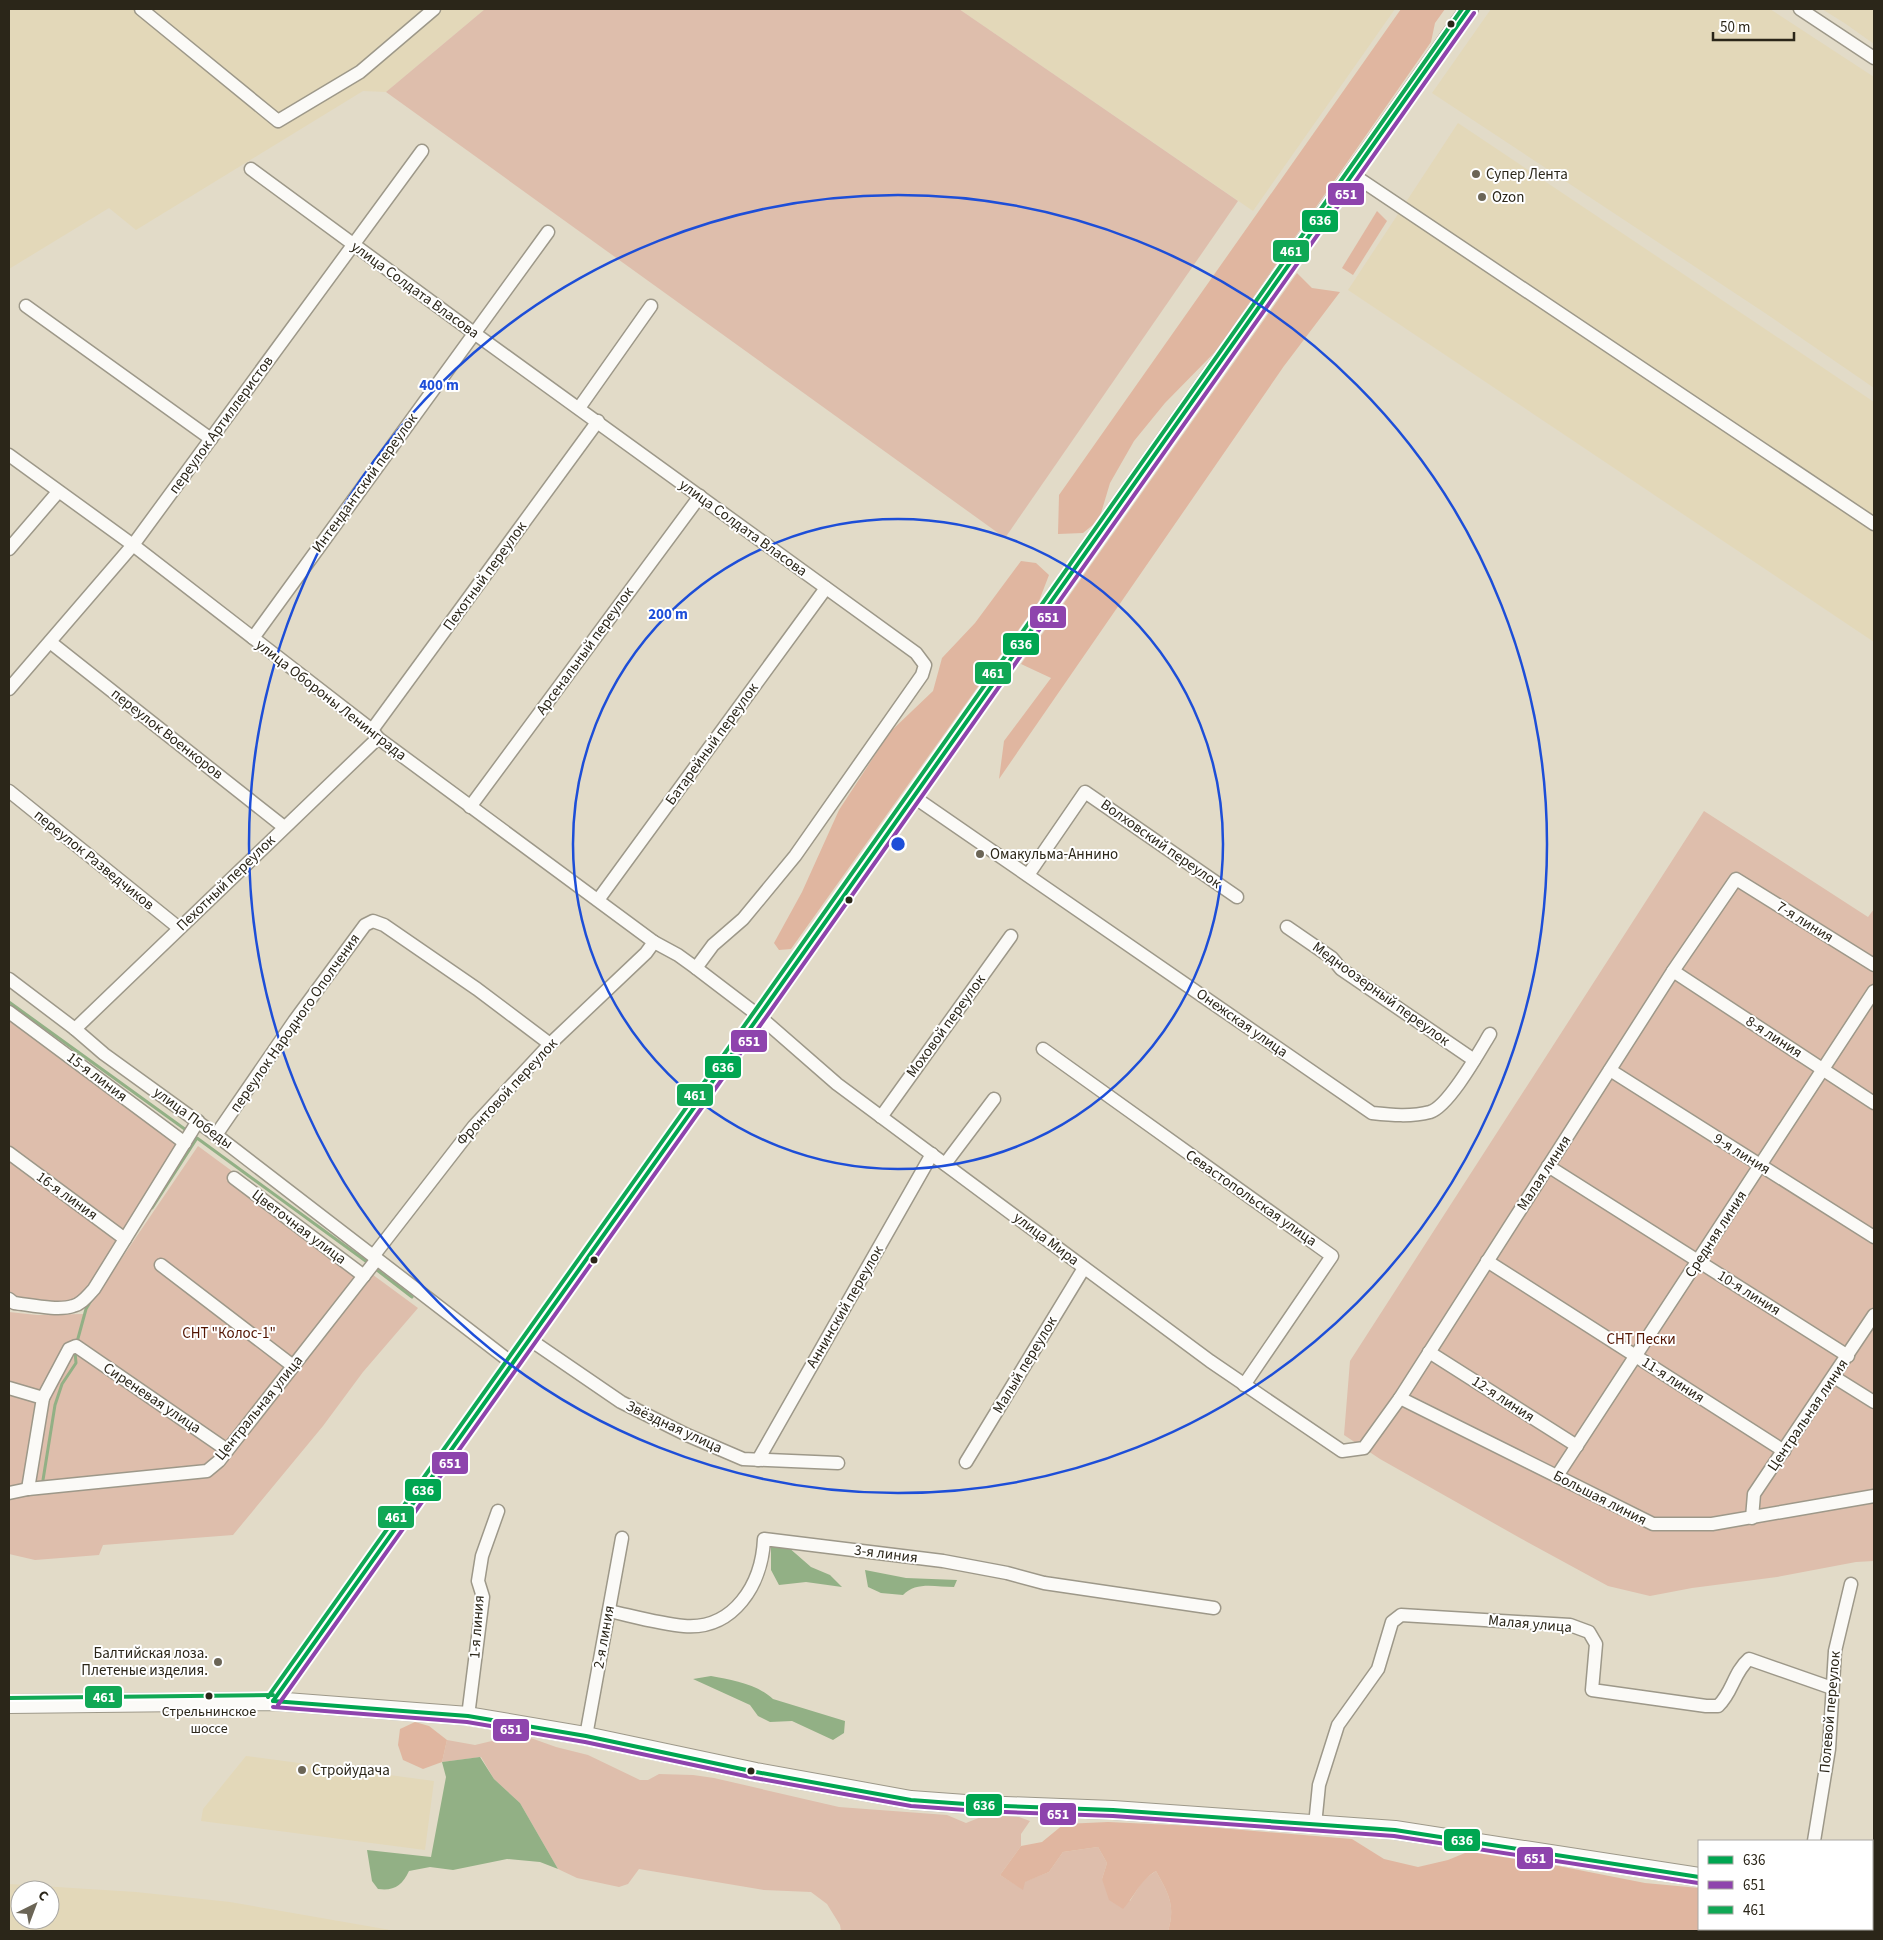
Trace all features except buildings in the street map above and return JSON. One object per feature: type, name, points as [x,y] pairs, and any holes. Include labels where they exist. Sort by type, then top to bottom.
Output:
[{"type":"main road","points":[[272,1701],[762,1012],[1469,9]]},
{"type":"main road","points":[[9,1704],[272,1701],[468,1716],[586,1736],[756,1772],[911,1800],[988,1806],[1113,1810],[1404,1832],[1698,1877]]},
{"type":"street","points":[[141,9],[278,121],[360,72],[434,9]]},
{"type":"street","points":[[1800,9],[1874,58]]},
{"type":"street","name":"переулок Артиллеристов","points":[[9,689],[133,545],[422,151]]},
{"type":"street","name":"улица Солдата Власова","points":[[251,168],[353,245],[916,653],[925,664],[922,675],[795,856],[743,919],[713,945],[696,968]]},
{"type":"street","points":[[1352,174],[1874,524]]},
{"type":"street","name":"Интендантский переулок","points":[[253,638],[548,232]]},
{"type":"street","points":[[26,306],[211,439]]},
{"type":"street","points":[[579,408],[651,306]]},
{"type":"street","name":"Пехотный переулок","points":[[75,1029],[284,826],[375,734],[598,422]]},
{"type":"street","name":"улица Обороны Ленинграда","points":[[9,455],[133,545],[470,807],[654,942],[678,955],[696,968]]},
{"type":"street","points":[[9,549],[58,492]]},
{"type":"street","name":"Арсенальный переулок","points":[[470,807],[700,496]]},
{"type":"street","name":"Батарейный переулок","points":[[598,900],[826,588]]},
{"type":"street","name":"переулок Военкоров","points":[[50,642],[284,826]]},
{"type":"street","name":"переулок Разведчиков","points":[[9,791],[179,928]]},
{"type":"street","name":"Волховский переулок","points":[[1028,875],[1085,792],[1237,897]]},
{"type":"street","name":"Онежская улица","points":[[914,796],[1372,1113],[1398,1116],[1431,1111],[1447,1099],[1490,1034]]},
{"type":"street","name":"7-я линия","points":[[1736,879],[1874,965]]},
{"type":"street","name":"Малая линия","points":[[1342,1451],[1364,1448],[1400,1398],[1673,971],[1736,879]]},
{"type":"street","name":"переулок Народного Ополчения","points":[[216,1135],[295,1020],[365,925],[373,921],[384,925],[550,1044]]},
{"type":"street","name":"Медноозерный переулок","points":[[1288,927],[1332,958],[1341,969],[1474,1060]]},
{"type":"street","name":"Моховой переулок","points":[[881,1117],[1011,936]]},
{"type":"street","name":"Фронтовой переулок","points":[[375,1257],[474,1126],[550,1044],[646,953],[654,942]]},
{"type":"street","name":"улица Мира","points":[[696,968],[762,1012],[837,1084],[881,1117],[1210,1361],[1342,1451]]},
{"type":"street","name":"8-я линия","points":[[1673,971],[1874,1103]]},
{"type":"street","name":"улица Победы","points":[[9,979],[75,1029],[104,1054],[198,1121],[512,1363]]},
{"type":"street","name":"Средняя линия","points":[[1557,1476],[1874,991]]},
{"type":"street","name":"15-я линия","points":[[9,1012],[185,1143]]},
{"type":"street","name":"Севастопольская улица","points":[[1043,1049],[1332,1256],[1244,1385]]},
{"type":"street","name":"9-я линия","points":[[1610,1070],[1874,1237]]},
{"type":"street","points":[[945,1164],[994,1099]]},
{"type":"street","points":[[12,1301],[58,1308],[74,1306],[84,1300],[94,1289],[198,1121]]},
{"type":"street","name":"16-я линия","points":[[9,1154],[125,1239]]},
{"type":"street","name":"Аннинский переулок","points":[[758,1460],[932,1154]]},
{"type":"street","name":"10-я линия","points":[[1548,1166],[1848,1356]]},
{"type":"street","name":"Цветочная улица","points":[[234,1178],[364,1276]]},
{"type":"street","name":"Центральная улица","points":[[9,1493],[28,1489],[207,1471],[227,1450],[364,1276],[375,1257]]},
{"type":"street","name":"11-я линия","points":[[1487,1261],[1784,1451]]},
{"type":"street","points":[[161,1264],[293,1366]]},
{"type":"street","name":"Малый переулок","points":[[966,1462],[1084,1268]]},
{"type":"street","name":"Центральная линия","points":[[1752,1518],[1754,1494],[1874,1315]]},
{"type":"street","name":"Звёздная улица","points":[[529,1340],[621,1402],[687,1435],[743,1459],[838,1463]]},
{"type":"street","name":"Сиреневая улица","points":[[43,1398],[69,1350],[76,1346],[227,1450]]},
{"type":"street","name":"12-я линия","points":[[1429,1352],[1577,1446]]},
{"type":"street","points":[[1834,1376],[1874,1402]]},
{"type":"street","points":[[9,1388],[43,1398],[28,1489]]},
{"type":"street","name":"Большая линия","points":[[1400,1398],[1653,1524],[1712,1524],[1874,1496]]},
{"type":"street","name":"1-я линия","points":[[468,1716],[482,1597],[478,1581],[482,1556],[498,1511]]},
{"type":"street","name":"2-я линия","points":[[586,1736],[622,1538]]},
{"type":"street","name":"3-я линия","points":[[609,1611],[684,1626],[710,1625],[746,1598],[757,1578],[763,1554],[764,1539],[943,1561],[1007,1573],[1044,1583],[1214,1608]]},
{"type":"street","name":"Полевой переулок","points":[[1814,1840],[1830,1749],[1835,1651],[1850,1584]]},
{"type":"street","name":"Малая улица","points":[[1315,1825],[1319,1785],[1338,1725],[1378,1670],[1392,1622],[1401,1615],[1570,1625],[1589,1632],[1596,1644],[1592,1690],[1706,1706],[1718,1706],[1725,1699],[1740,1666],[1749,1660],[1832,1688]]},
{"type":"shaded area","points":[[9,9],[485,9],[386,92],[363,91],[136,230],[109,208],[9,269]]},
{"type":"shaded area","points":[[959,9],[1395,9],[1253,211]]},
{"type":"shaded area","points":[[1401,9],[1445,9],[1435,23],[1431,42],[1215,352],[1165,403],[1134,441],[1110,483],[1099,520],[1083,533],[1058,534],[1059,495]]},
{"type":"shaded area","points":[[1491,9],[1770,9],[1874,77],[1874,388],[1765,313],[1432,93]]},
{"type":"shaded area","points":[[1822,9],[1874,9],[1874,44],[1846,24]]},
{"type":"shaded area","points":[[1458,123],[1874,402],[1874,642],[1348,290]]},
{"type":"shaded area","points":[[1377,211],[1387,221],[1353,275],[1342,268]]},
{"type":"shaded area","points":[[1297,273],[1312,288],[1340,292],[1284,366],[999,779],[1004,741],[1051,678],[1021,664]]},
{"type":"shaded area","points":[[1021,561],[1036,563],[1049,575],[1039,601],[791,949],[779,950],[774,943],[802,892],[839,810],[890,732],[933,691],[942,658],[975,623]]},
{"type":"shaded area","points":[[771,1546],[788,1547],[811,1567],[830,1575],[842,1587],[806,1582],[779,1585],[771,1570]]},
{"type":"shaded area","points":[[865,1570],[906,1578],[957,1580],[954,1587],[920,1586],[903,1595],[881,1593],[868,1587]]},
{"type":"shaded area","points":[[711,1676],[744,1683],[760,1690],[773,1699],[845,1721],[844,1733],[833,1740],[792,1721],[770,1722],[758,1716],[750,1705],[693,1679]]},
{"type":"shaded area","points":[[415,1722],[429,1726],[447,1740],[442,1762],[423,1769],[403,1760],[398,1745],[400,1729]]},
{"type":"shaded area","points":[[246,1756],[434,1781],[425,1850],[201,1821],[203,1809]]},
{"type":"shaded area","points":[[480,1757],[494,1779],[520,1803],[558,1869],[540,1862],[507,1859],[453,1870],[430,1867],[409,1871],[400,1884],[393,1888],[378,1889],[372,1881],[367,1850],[431,1857],[446,1777],[442,1762]]},
{"type":"shaded area","points":[[1108,1822],[1195,1826],[1352,1839],[1384,1859],[1418,1867],[1448,1860],[1465,1853],[1487,1852],[1645,1883],[1698,1888],[1698,1930],[1862,1931],[1168,1931],[1171,1914],[1170,1900],[1156,1871],[1142,1884],[1123,1909],[1109,1900],[1102,1879],[1107,1863],[1098,1847],[1063,1852],[1049,1872],[1025,1882],[1023,1890],[1000,1875],[1021,1846],[1042,1842],[1064,1824]]},
{"type":"shaded area","points":[[9,1884],[10,1930],[60,1930],[60,1887],[136,1892],[230,1902],[396,1931],[9,1931]]},
{"type":"green space","points":[[485,9],[959,9],[1238,201],[1005,538],[386,92]]},
{"type":"green space","name":"СНТ Пески","points":[[1704,811],[1868,917],[1874,909],[1874,1561],[1856,1562],[1777,1577],[1692,1588],[1650,1596],[1608,1586],[1380,1459],[1344,1435],[1350,1361]]},
{"type":"green space","points":[[9,1019],[178,1146],[91,1284],[80,1297],[69,1303],[9,1303]]},
{"type":"green space","name":"СНТ \"Колос-1\"","points":[[198,1146],[418,1308],[363,1372],[323,1426],[233,1535],[103,1545],[99,1555],[35,1560],[9,1554],[9,1312],[37,1315],[84,1314]]},
{"type":"green space","points":[[528,1737],[556,1747],[588,1755],[640,1780],[648,1780],[659,1774],[693,1775],[714,1778],[839,1807],[947,1815],[966,1823],[986,1815],[1019,1817],[1030,1821],[1021,1834],[1021,1846],[1000,1875],[1016,1885],[1049,1872],[1063,1852],[1098,1847],[1107,1863],[1102,1879],[1130,1901],[1143,1880],[1156,1871],[1170,1900],[1171,1914],[1168,1931],[841,1931],[840,1925],[827,1904],[811,1892],[764,1890],[639,1869],[628,1884],[619,1887],[577,1878],[558,1869],[520,1803],[494,1779],[481,1757],[442,1762],[447,1740],[475,1745],[496,1740]]},
{"type":"waterway","points":[[9,1002],[186,1130]]},
{"type":"waterway","points":[[152,1208],[197,1138],[367,1262]]},
{"type":"waterway","points":[[377,1270],[412,1297]]},
{"type":"waterway","points":[[77,1342],[86,1309],[92,1299]]},
{"type":"waterway","points":[[43,1480],[55,1405],[62,1384],[76,1363],[75,1352]]},
{"type":"transit line","name":"461","points":[[268,1697],[1462,9]]},
{"type":"transit line","name":"636","points":[[273,1701],[764,1009],[1469,9]]},
{"type":"transit line","name":"651","points":[[278,1705],[769,1013],[1474,13]]},
{"type":"transit line","name":"461","points":[[9,1698],[273,1695]]},
{"type":"transit line","name":"636","points":[[273,1701],[468,1716],[586,1736],[756,1772],[911,1800],[979,1805],[1113,1810],[1395,1830],[1698,1877]]},
{"type":"transit line","name":"651","points":[[273,1707],[467,1722],[585,1742],[755,1778],[911,1806],[979,1811],[1113,1816],[1394,1836],[1698,1883]]},
{"type":"place","name":"Супер Лента","points":[[1476,174]]},
{"type":"place","name":"Ozon","points":[[1482,197]]},
{"type":"place","name":"Омакульма-Аннино","points":[[980,854]]},
{"type":"place","name":"Балтийская лоза. Плетеные изделия.","points":[[218,1662]]},
{"type":"place","name":"Стрельнинское шоссе","points":[[209,1696]]},
{"type":"place","name":"Стройудача","points":[[302,1770]]}]
